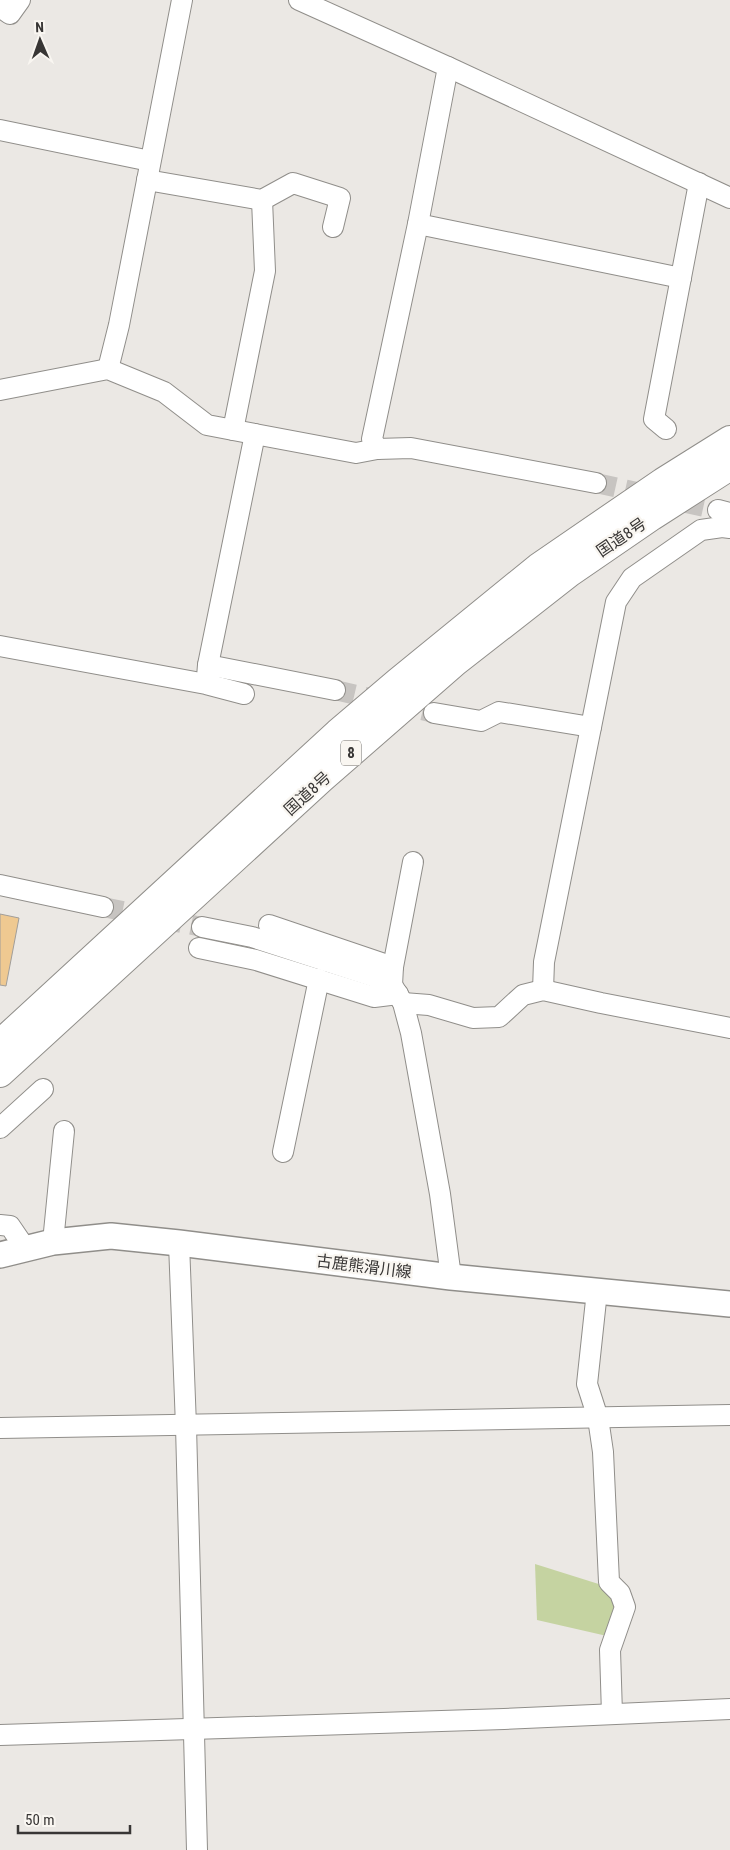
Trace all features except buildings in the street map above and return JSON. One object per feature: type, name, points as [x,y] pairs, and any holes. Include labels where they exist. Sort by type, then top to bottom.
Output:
[{"type":"highway","name":"国道8号","points":[[0,1044],[338,733],[398,682],[539,566],[663,482],[730,440]]},
{"type":"highway","name":"国道8号","points":[[0,1073],[322,778],[455,662],[569,572],[730,466]]},
{"type":"main road","name":"古鹿熊滑川線","points":[[0,1255],[53,1242],[111,1236],[451,1277],[730,1304]]},
{"type":"street","points":[[0,7],[10,14],[20,0]]},
{"type":"street","points":[[108,369],[119,325],[182,0]]},
{"type":"street","points":[[299,0],[730,198]]},
{"type":"street","points":[[377,450],[372,439],[418,224],[448,67]]},
{"type":"street","points":[[0,130],[262,200],[293,183],[340,198],[333,227]]},
{"type":"street","points":[[666,429],[654,419],[700,183]]},
{"type":"street","points":[[233,430],[265,271],[262,200]]},
{"type":"street","points":[[418,224],[681,278]]},
{"type":"street","points":[[0,390],[108,369],[164,392],[207,425],[356,453],[411,448],[596,483]]},
{"type":"street","points":[[207,675],[255,434]]},
{"type":"street","points":[[543,990],[544,962],[616,602],[632,578],[701,530],[722,526],[730,528]]},
{"type":"street","points":[[0,646],[207,675],[335,690]]},
{"type":"street","points":[[207,675],[244,694]]},
{"type":"street","points":[[434,713],[481,721],[499,712],[591,727]]},
{"type":"street","points":[[413,862],[396,987],[411,1033],[440,1194],[451,1277]]},
{"type":"street","points":[[0,885],[104,907]]},
{"type":"street","points":[[269,926],[396,987],[429,1005],[473,1018],[498,1017],[523,995],[543,990],[602,1004],[730,1028]]},
{"type":"street","points":[[202,927],[252,937],[372,976],[396,987]]},
{"type":"street","points":[[199,948],[256,960],[374,997],[396,987]]},
{"type":"street","points":[[284,1152],[319,980]]},
{"type":"street","points":[[0,1128],[43,1089]]},
{"type":"street","points":[[53,1242],[64,1131]]},
{"type":"street","points":[[0,1224],[10,1226],[25,1248]]},
{"type":"street","points":[[179,1243],[186,1426],[197,1850]]},
{"type":"street","points":[[597,1291],[587,1384],[598,1418],[603,1452],[609,1582],[620,1593],[625,1607],[610,1650],[612,1714]]},
{"type":"street","points":[[0,1428],[140,1424],[186,1426],[730,1415]]},
{"type":"street","points":[[0,1735],[730,1709]]},
{"type":"green space","points":[[535,1564],[605,1586],[616,1594],[616,1612],[607,1636],[537,1620]]},
{"type":"tunnel","points":[[596,483],[718,510]]},
{"type":"tunnel","points":[[335,690],[434,713]]},
{"type":"tunnel","points":[[103,907],[202,927]]}]
